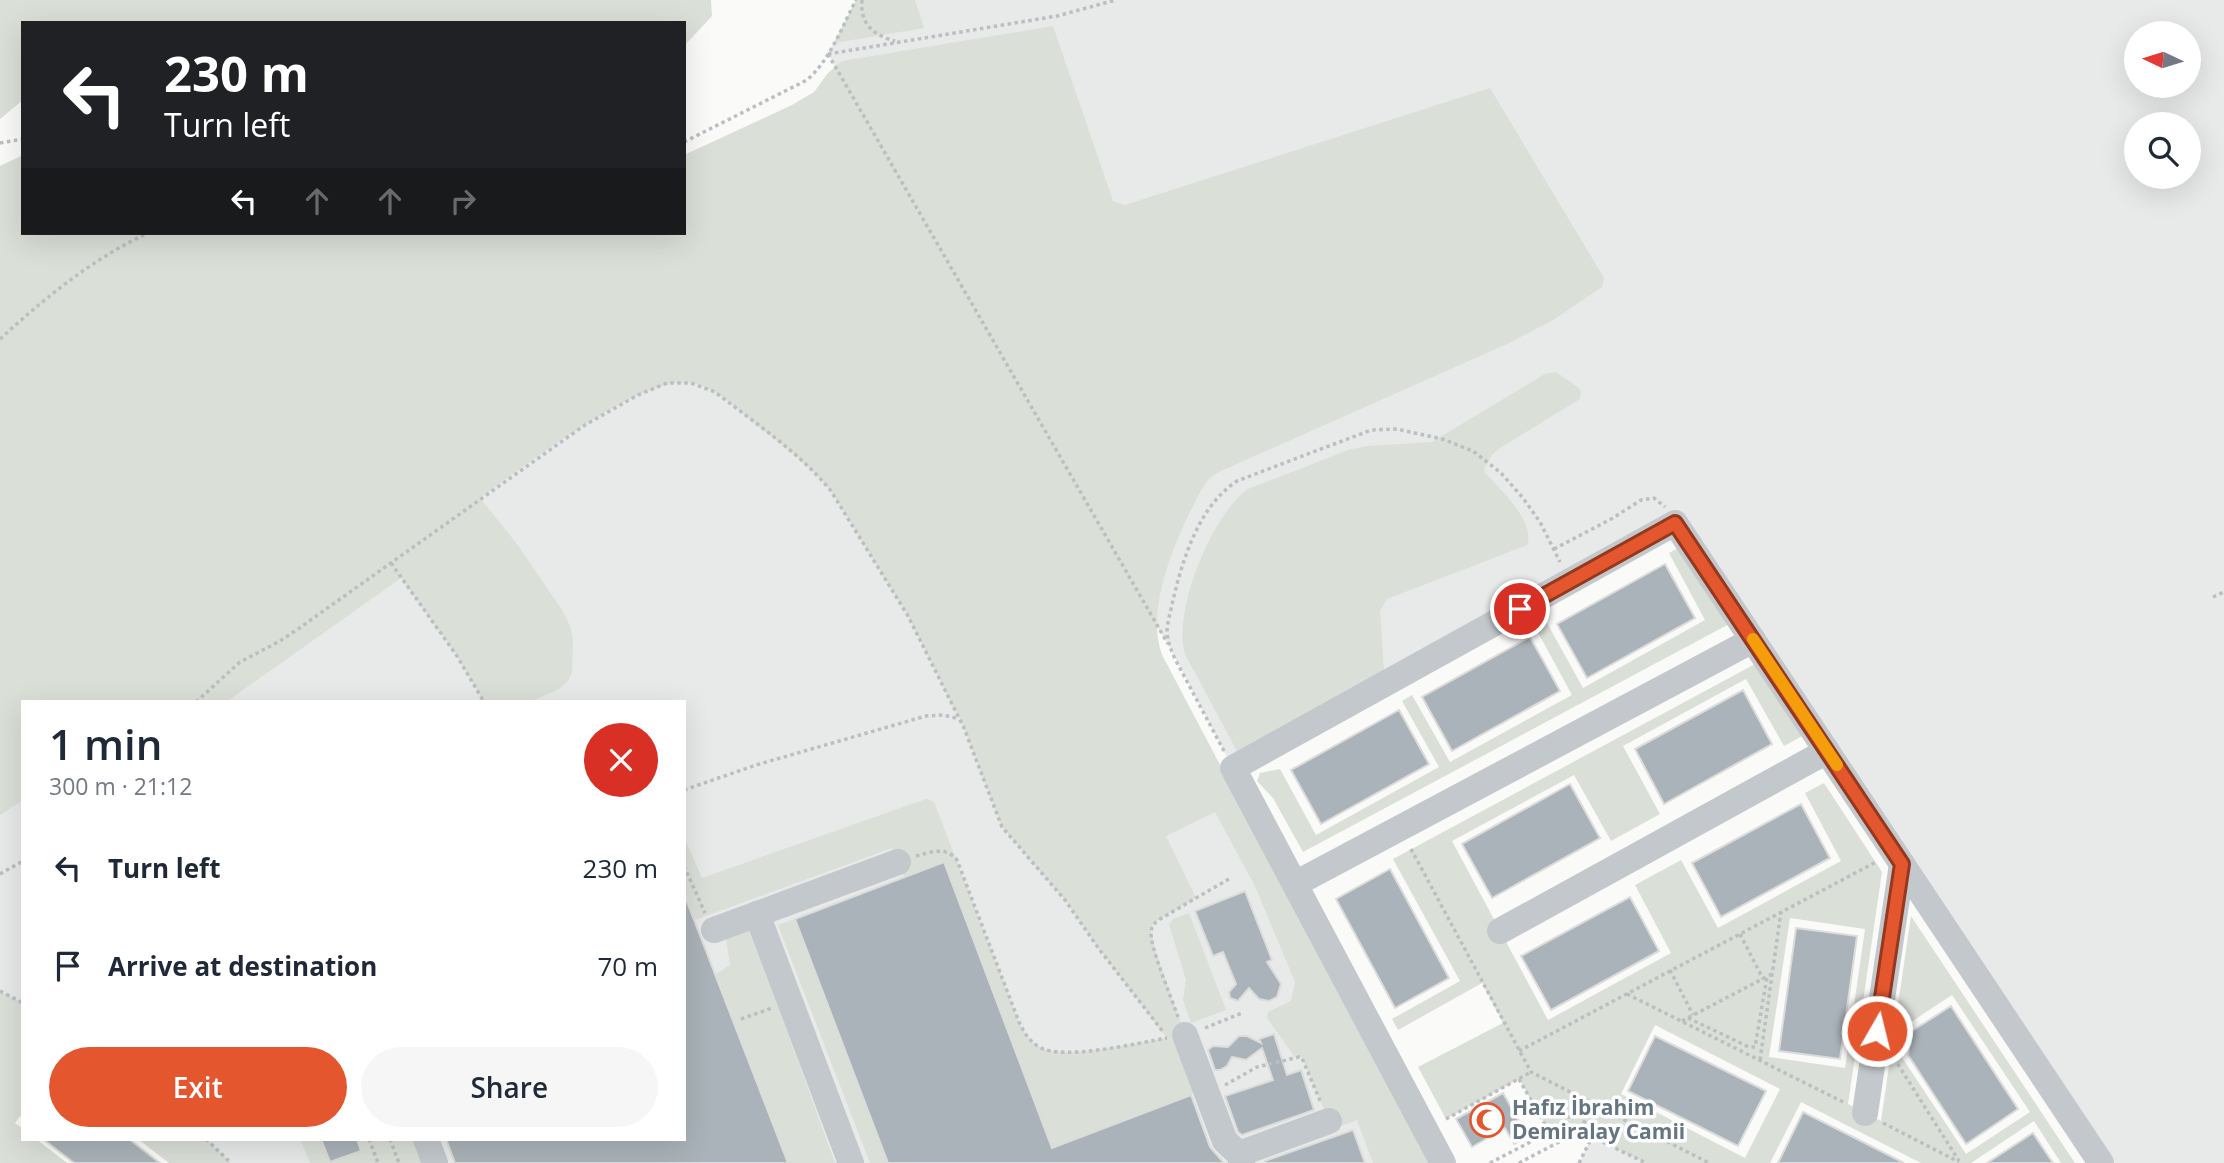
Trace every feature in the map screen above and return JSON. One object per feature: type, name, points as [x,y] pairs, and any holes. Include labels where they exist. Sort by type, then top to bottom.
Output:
[{"type":"street","points":[[1443,1163],[1233,768],[1675,523],[2101,1163]]},
{"type":"street","points":[[1295,884],[1753,640]]},
{"type":"street","points":[[1500,931],[1827,751]]},
{"type":"street","points":[[714,930],[898,862]]},
{"type":"street","points":[[1865,1113],[1902,864]]},
{"type":"street","points":[[757,914],[851,1163]]},
{"type":"street","points":[[1176,1036],[1208,1095],[1225,1141],[1240,1159],[1329,1121]]},
{"type":"street","points":[[427,1141],[435,1163]]},
{"type":"path","points":[[686,141],[807,80],[828,54],[856,0]]},
{"type":"path","points":[[862,0],[862,15],[868,27],[884,38],[897,41]]},
{"type":"path","points":[[828,54],[1057,16],[1116,0]]},
{"type":"path","points":[[828,54],[1169,646],[1233,768]]},
{"type":"path","points":[[0,143],[21,139]]},
{"type":"path","points":[[0,340],[41,302],[102,257],[144,235]]},
{"type":"path","points":[[198,700],[240,662],[280,641],[584,425],[652,388],[667,383],[691,383],[704,387],[726,400],[816,472],[831,491],[908,616],[960,719],[1002,827],[1065,900],[1100,949],[1176,1036]]},
{"type":"path","points":[[1169,646],[1168,622],[1184,562],[1198,529],[1221,493],[1254,473],[1362,432],[1381,428],[1442,439],[1473,451],[1501,473],[1523,498],[1554,549],[1569,582]]},
{"type":"path","points":[[1554,549],[1646,498],[1659,500],[1675,523]]},
{"type":"path","points":[[391,563],[457,656],[483,700]]},
{"type":"path","points":[[2213,597],[2224,592]]},
{"type":"path","points":[[686,789],[757,765],[926,716],[944,715],[960,719]]},
{"type":"path","points":[[1410,849],[1531,1072],[1709,1163]]},
{"type":"path","points":[[898,862],[941,851],[949,852],[957,860],[1019,1022],[1037,1046],[1056,1052],[1070,1052],[1176,1036],[1242,1013]]},
{"type":"path","points":[[0,874],[21,862]]},
{"type":"path","points":[[1519,1051],[1875,862]]},
{"type":"path","points":[[686,871],[714,930]]},
{"type":"path","points":[[1176,1036],[1154,949],[1151,930],[1153,924],[1230,879]]},
{"type":"path","points":[[1760,1060],[1781,912]]},
{"type":"path","points":[[1671,970],[1691,1016],[1749,1047],[1755,1047],[1765,978],[1740,934]]},
{"type":"path","points":[[1682,1021],[1772,974]]},
{"type":"path","points":[[0,992],[21,1002]]},
{"type":"path","points":[[1626,993],[1960,1162]]},
{"type":"path","points":[[741,1019],[790,1002]]},
{"type":"path","points":[[1891,1054],[1960,1162]]},
{"type":"path","points":[[1208,1095],[1257,1067],[1299,1057],[1302,1058],[1329,1121]]},
{"type":"path","points":[[1446,1119],[1531,1072]]},
{"type":"path","points":[[1519,1079],[1549,1132]]},
{"type":"path","points":[[1490,1163],[1564,1124],[1579,1097]]},
{"type":"path","points":[[1519,1163],[1580,1131],[1593,1104]]},
{"type":"path","points":[[1564,1124],[1646,1163]]},
{"type":"path","points":[[1579,1163],[1592,1137]]},
{"type":"path","points":[[208,1141],[231,1163]]},
{"type":"path","points":[[370,1141],[378,1163]]},
{"type":"path","points":[[391,1141],[399,1163]]},
{"type":"shaded area","points":[[0,0],[711,0],[712,16],[686,44],[686,21],[21,21],[21,102],[0,119]]},
{"type":"shaded area","points":[[856,0],[2224,0],[2224,1163],[2113,1163],[1677,510],[1228,759],[1157,627],[1157,639],[1162,655],[1430,1163],[212,1163],[186,1141],[686,1141],[686,700],[132,700],[903,185],[828,54]]},
{"type":"shaded area","points":[[856,0],[915,0],[924,28],[834,43]]},
{"type":"shaded area","points":[[1053,26],[1113,201],[1125,205],[1490,88],[1604,278],[1602,287],[1553,320],[1507,344],[1214,475],[1202,489],[1184,524],[1163,580],[1159,600],[1158,638],[1162,655],[1430,1163],[1373,1163],[1357,1120],[1336,1128],[1329,1121],[1302,1058],[1295,1057],[1267,1018],[1268,1012],[1291,1001],[1295,982],[1255,886],[1215,812],[1166,836],[1196,898],[1160,919],[1153,924],[1151,930],[1185,1035],[1197,1092],[1052,1148],[944,862],[904,877],[892,848],[695,920],[686,895],[686,842],[702,878],[926,799],[934,802],[1019,1022],[1032,1042],[1051,1051],[1066,1052],[1167,1038],[1065,900],[1002,827],[964,728],[908,616],[831,491],[797,457],[728,401],[693,383],[671,384],[615,407],[553,446],[480,498],[517,544],[570,626],[573,639],[572,672],[568,681],[559,689],[534,700],[483,700],[457,656],[401,578],[229,700],[21,700],[21,801],[0,815],[0,166],[21,156],[21,235],[686,235],[686,154],[814,92],[828,73],[842,61]]},
{"type":"shaded area","points":[[1556,372],[1581,391],[1580,399],[1500,448],[1492,455],[1484,469],[1522,517],[1528,536],[1527,545],[1387,599],[1380,611],[1384,672],[1238,753],[1185,654],[1182,636],[1184,614],[1198,565],[1221,519],[1234,502],[1248,489],[1351,449],[1432,442],[1545,374]]},
{"type":"shaded area","points":[[1680,547],[1731,623],[1303,852],[1273,798],[1257,781],[1260,773],[1280,769],[1316,835],[1439,767],[1402,701],[1412,695],[1450,762],[1572,695],[1535,627],[1546,621],[1583,688],[1705,620],[1669,553]]},
{"type":"shaded area","points":[[1757,663],[1804,735],[1784,746],[1746,679],[1623,746],[1660,814],[1611,841],[1574,775],[1452,841],[1548,1020],[1671,953],[1635,885],[1681,860],[1718,928],[1841,861],[1805,793],[1824,783],[1882,872],[1848,1104],[1881,1121],[1911,916],[2075,1163],[2061,1163],[2034,1121],[1971,1163],[1921,1163],[1801,1102],[1770,1163],[1646,1163],[1565,1124],[1549,1132],[1519,1079],[1446,1119],[1418,1067],[1503,1023],[1482,983],[1398,1030],[1392,1019],[1460,981],[1393,859]],"holes":[[[1790,918],[1865,929],[1845,1068],[1769,1057]],[[1952,995],[2030,1112],[1966,1154],[1901,1056],[1905,1026]],[[1655,1025],[1780,1089],[1745,1158],[1621,1094]]]},
{"type":"shaded area","points":[[0,693],[21,724],[21,1038],[0,1030]]},
{"type":"shaded area","points":[[1189,913],[1226,1010],[1191,1023],[1183,1000],[1186,980],[1169,924],[1173,919]]},
{"type":"shaded area","points":[[795,919],[888,1163],[870,1163],[778,925]]},
{"type":"shaded area","points":[[746,929],[751,932],[835,1163],[788,1163],[716,974],[730,965],[726,939]]},
{"type":"shaded area","points":[[0,991],[21,1002],[21,1115],[15,1123],[21,1128],[21,1141],[39,1141],[67,1163],[0,1163]]},
{"type":"shaded area","points":[[1592,1137],[1646,1163],[1579,1163]]},
{"type":"shaded area","points":[[141,1141],[208,1141],[231,1163],[169,1163]]},
{"type":"shaded area","points":[[301,1141],[415,1141],[423,1163],[310,1163]]},
{"type":"building","points":[[1665,564],[1695,618],[1587,678],[1557,624]]},
{"type":"building","points":[[1530,637],[1560,691],[1452,751],[1422,697]]},
{"type":"building","points":[[1743,690],[1772,744],[1664,804],[1635,749]]},
{"type":"building","points":[[1399,710],[1429,764],[1321,824],[1291,770]]},
{"type":"building","points":[[1570,784],[1600,838],[1492,898],[1462,844]]},
{"type":"building","points":[[1801,804],[1830,858],[1721,917],[1692,863]]},
{"type":"building","points":[[944,862],[1052,1148],[1191,1095],[1210,1147],[1224,1163],[888,1163],[795,919]]},
{"type":"building","points":[[1390,869],[1449,978],[1395,1008],[1336,899]]},
{"type":"building","points":[[1245,891],[1272,960],[1267,962],[1281,984],[1277,997],[1269,1001],[1259,999],[1249,988],[1238,1001],[1230,998],[1229,992],[1236,984],[1223,952],[1213,956],[1195,911]]},
{"type":"building","points":[[1630,897],[1659,951],[1551,1010],[1521,956]]},
{"type":"building","points":[[686,899],[788,1163],[455,1163],[447,1141],[686,1141]]},
{"type":"building","points":[[1796,928],[1857,936],[1840,1059],[1779,1051]]},
{"type":"building","points":[[1951,1006],[2018,1109],[1966,1144],[1908,1055],[1912,1031]]},
{"type":"building","points":[[1274,1034],[1287,1075],[1301,1070],[1314,1110],[1242,1135],[1238,1132],[1225,1096],[1273,1080],[1262,1048],[1246,1060],[1232,1057],[1227,1066],[1220,1070],[1215,1070],[1208,1050],[1213,1046],[1228,1047],[1239,1036],[1247,1036],[1261,1043],[1259,1039]]},
{"type":"building","points":[[1655,1036],[1766,1091],[1738,1146],[1628,1091]]},
{"type":"building","name":"Hafız İbrahim Demiralay Camii","points":[[1503,1093],[1528,1137],[1514,1144],[1505,1128],[1472,1147],[1456,1119]]},
{"type":"building","points":[[1803,1112],[1859,1140],[1904,1163],[1778,1163]]},
{"type":"building","points":[[1353,1130],[1365,1163],[1265,1163],[1265,1161]]},
{"type":"building","points":[[2033,1133],[2053,1163],[1987,1163]]},
{"type":"building","points":[[46,1141],[132,1141],[160,1163],[74,1163]]},
{"type":"building","points":[[322,1141],[358,1141],[361,1151],[330,1162]]},
{"type":"slow traffic","points":[[1753,639],[1837,765]]},
{"type":"place","name":"Hafız İbrahim Demiralay Camii","points":[[1487,1120]]},
{"type":"route","points":[[1520,609],[1675,523],[1902,864],[1877,1031]]}]
